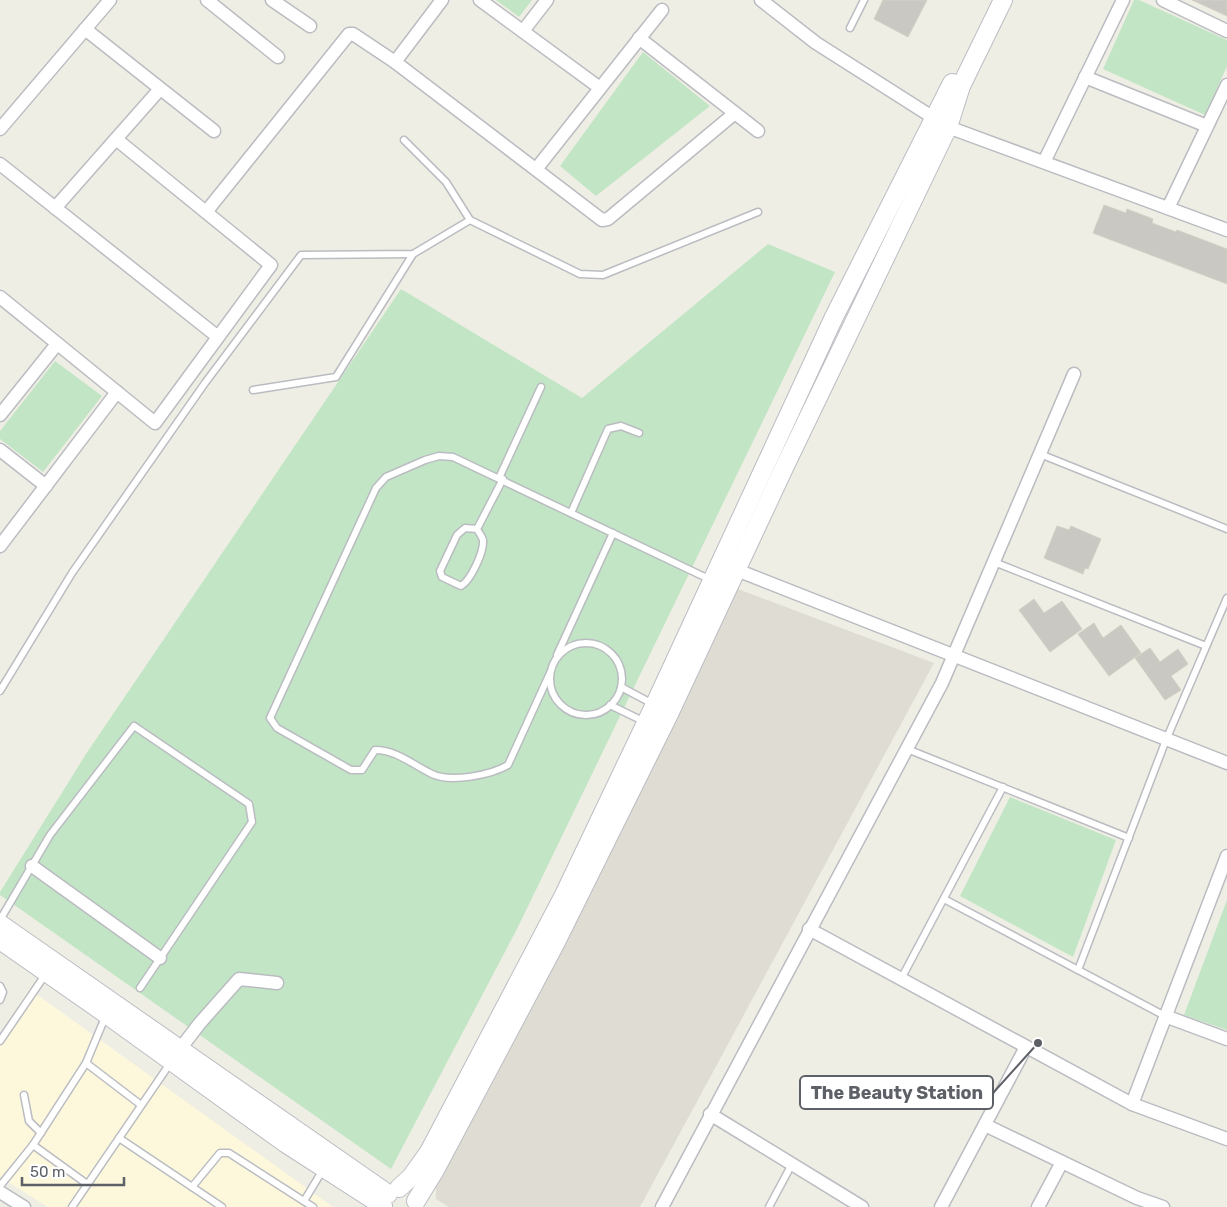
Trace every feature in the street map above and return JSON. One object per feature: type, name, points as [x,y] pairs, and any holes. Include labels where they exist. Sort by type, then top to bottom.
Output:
[{"type":"main road","points":[[942,123],[991,0]]},
{"type":"main road","points":[[662,708],[729,588],[729,566],[834,317],[942,123],[1003,0]]},
{"type":"main road","points":[[416,1204],[436,1170],[555,944],[662,708],[712,580],[729,566]]},
{"type":"main road","points":[[388,1199],[411,1177],[443,1126],[654,726]]},
{"type":"main road","points":[[0,922],[51,968]]},
{"type":"main road","points":[[0,940],[51,968],[261,1116],[388,1199]]},
{"type":"main road","points":[[261,1116],[324,1168],[388,1199],[412,1194],[416,1204]]},
{"type":"street","points":[[0,129],[110,0]]},
{"type":"street","points":[[207,0],[278,57]]},
{"type":"street","points":[[272,0],[310,26]]},
{"type":"street","points":[[395,62],[442,0]]},
{"type":"street","points":[[480,0],[600,88]]},
{"type":"street","points":[[522,31],[547,0]]},
{"type":"street","points":[[761,0],[816,43],[942,123],[1227,230]]},
{"type":"street","points":[[1044,162],[1123,0]]},
{"type":"street","points":[[1163,0],[1227,31]]},
{"type":"street","points":[[537,168],[662,10]]},
{"type":"street","points":[[85,29],[214,131]]},
{"type":"street","points":[[206,212],[345,35],[354,34],[395,62],[537,168],[599,219],[605,220],[735,113]]},
{"type":"street","points":[[639,38],[758,131]]},
{"type":"street","points":[[1085,77],[1207,126]]},
{"type":"street","points":[[1168,208],[1227,85]]},
{"type":"street","points":[[55,208],[160,88]]},
{"type":"street","points":[[0,298],[155,422],[271,265],[116,139]]},
{"type":"street","points":[[0,164],[218,337]]},
{"type":"street","points":[[0,415],[57,344]]},
{"type":"street","points":[[662,1207],[942,683],[1074,374]]},
{"type":"street","points":[[0,546],[117,392]]},
{"type":"street","points":[[0,450],[46,486]]},
{"type":"street","points":[[729,566],[1227,763]]},
{"type":"street","points":[[1132,1104],[1165,1016],[1224,872],[1227,856]]},
{"type":"street","points":[[32,866],[160,958]]},
{"type":"street","points":[[810,930],[1132,1104],[1227,1139]]},
{"type":"street","points":[[176,1055],[200,1023],[239,979],[277,983]]},
{"type":"street","points":[[1165,1016],[1227,1039]]},
{"type":"street","points":[[941,1207],[1026,1047]]},
{"type":"street","points":[[710,1114],[792,1164],[847,1203],[862,1207]]},
{"type":"street","points":[[985,1125],[1137,1198],[1162,1207]]},
{"type":"street","points":[[1038,1207],[1062,1162]]},
{"type":"street","points":[[0,1192],[24,1207]]},
{"type":"lane","points":[[850,28],[864,0]]},
{"type":"lane","points":[[404,140],[446,182],[470,220],[580,274],[603,275],[758,212]]},
{"type":"lane","points":[[253,390],[336,377],[413,254],[470,220]]},
{"type":"lane","points":[[0,691],[72,573],[205,383],[301,255],[413,254]]},
{"type":"lane","points":[[478,529],[541,387]]},
{"type":"lane","points":[[571,512],[608,429],[620,426],[639,433]]},
{"type":"lane","points":[[1040,454],[1227,529]]},
{"type":"lane","points":[[613,533],[508,765],[496,772],[468,777],[435,775],[389,750],[375,750],[362,770],[351,770],[276,728],[270,718],[376,488],[386,477],[439,456],[453,457],[501,478],[729,588]]},
{"type":"lane","points":[[465,528],[478,529],[483,538],[482,548],[466,582],[461,586],[442,577],[440,571],[457,535],[465,528]]},
{"type":"lane","points":[[994,562],[1206,646]]},
{"type":"lane","points":[[1078,970],[1166,740],[1227,598]]},
{"type":"lane","points":[[550,673],[550,685],[555,697],[563,706],[574,713],[585,715],[596,713],[610,705],[621,687],[620,668],[615,657],[607,649],[597,645],[585,643],[573,645],[562,652],[554,661]]},
{"type":"lane","points":[[621,687],[662,708]]},
{"type":"lane","points":[[610,705],[654,726]]},
{"type":"lane","points":[[0,922],[50,835],[134,726],[249,804],[252,822],[140,988]]},
{"type":"lane","points":[[907,749],[1129,838]]},
{"type":"lane","points":[[901,979],[1003,787]]},
{"type":"lane","points":[[944,899],[1165,1016]]},
{"type":"lane","points":[[0,1041],[51,968]]},
{"type":"lane","points":[[0,986],[3,992],[0,1000]]},
{"type":"lane","points":[[0,1186],[33,1145],[86,1064],[110,1008]]},
{"type":"lane","points":[[72,1207],[176,1055]]},
{"type":"lane","points":[[86,1064],[141,1105]]},
{"type":"lane","points":[[24,1096],[29,1121],[41,1133]]},
{"type":"lane","points":[[119,1138],[222,1207]]},
{"type":"lane","points":[[33,1145],[87,1184]]},
{"type":"lane","points":[[192,1187],[220,1153],[229,1153],[313,1207]]},
{"type":"lane","points":[[769,1207],[792,1164]]},
{"type":"lane","points":[[304,1201],[324,1168]]},
{"type":"shaded area","points":[[738,589],[934,663],[640,1207],[449,1207],[436,1199],[436,1186]]},
{"type":"shaded area","points":[[29,989],[333,1207],[48,1207],[0,1177],[0,1034]]},
{"type":"green space","points":[[496,0],[532,0],[519,17]]},
{"type":"green space","points":[[1134,0],[1139,0],[1227,40],[1227,66],[1205,115],[1103,69]]},
{"type":"green space","points":[[643,52],[710,106],[596,196],[560,166]]},
{"type":"green space","points":[[768,244],[835,272],[518,927],[391,1169],[0,895],[0,892],[86,754],[401,289],[582,398]]},
{"type":"green space","points":[[55,361],[102,396],[43,472],[0,439],[0,431]]},
{"type":"green space","points":[[1010,797],[1116,840],[1073,957],[960,896]]},
{"type":"green space","points":[[1227,900],[1227,1030],[1184,1015]]},
{"type":"building","points":[[883,0],[927,0],[908,37],[874,19]]},
{"type":"building","points":[[1192,0],[1227,0],[1227,16]]},
{"type":"building","points":[[1104,205],[1126,213],[1127,209],[1153,219],[1152,223],[1176,232],[1177,230],[1227,249],[1227,284],[1093,233]]},
{"type":"building","points":[[1057,526],[1069,530],[1071,526],[1101,539],[1088,569],[1085,568],[1083,574],[1044,558]]},
{"type":"building","points":[[1034,599],[1044,613],[1062,601],[1082,629],[1050,652],[1019,610]]},
{"type":"building","points":[[1094,623],[1103,638],[1121,625],[1141,653],[1109,676],[1078,634]]},
{"type":"building","points":[[1150,648],[1160,662],[1178,649],[1188,664],[1171,676],[1181,690],[1165,700],[1135,658]]},
{"type":"place","name":"The Beauty Station","points":[[1038,1043]]}]
